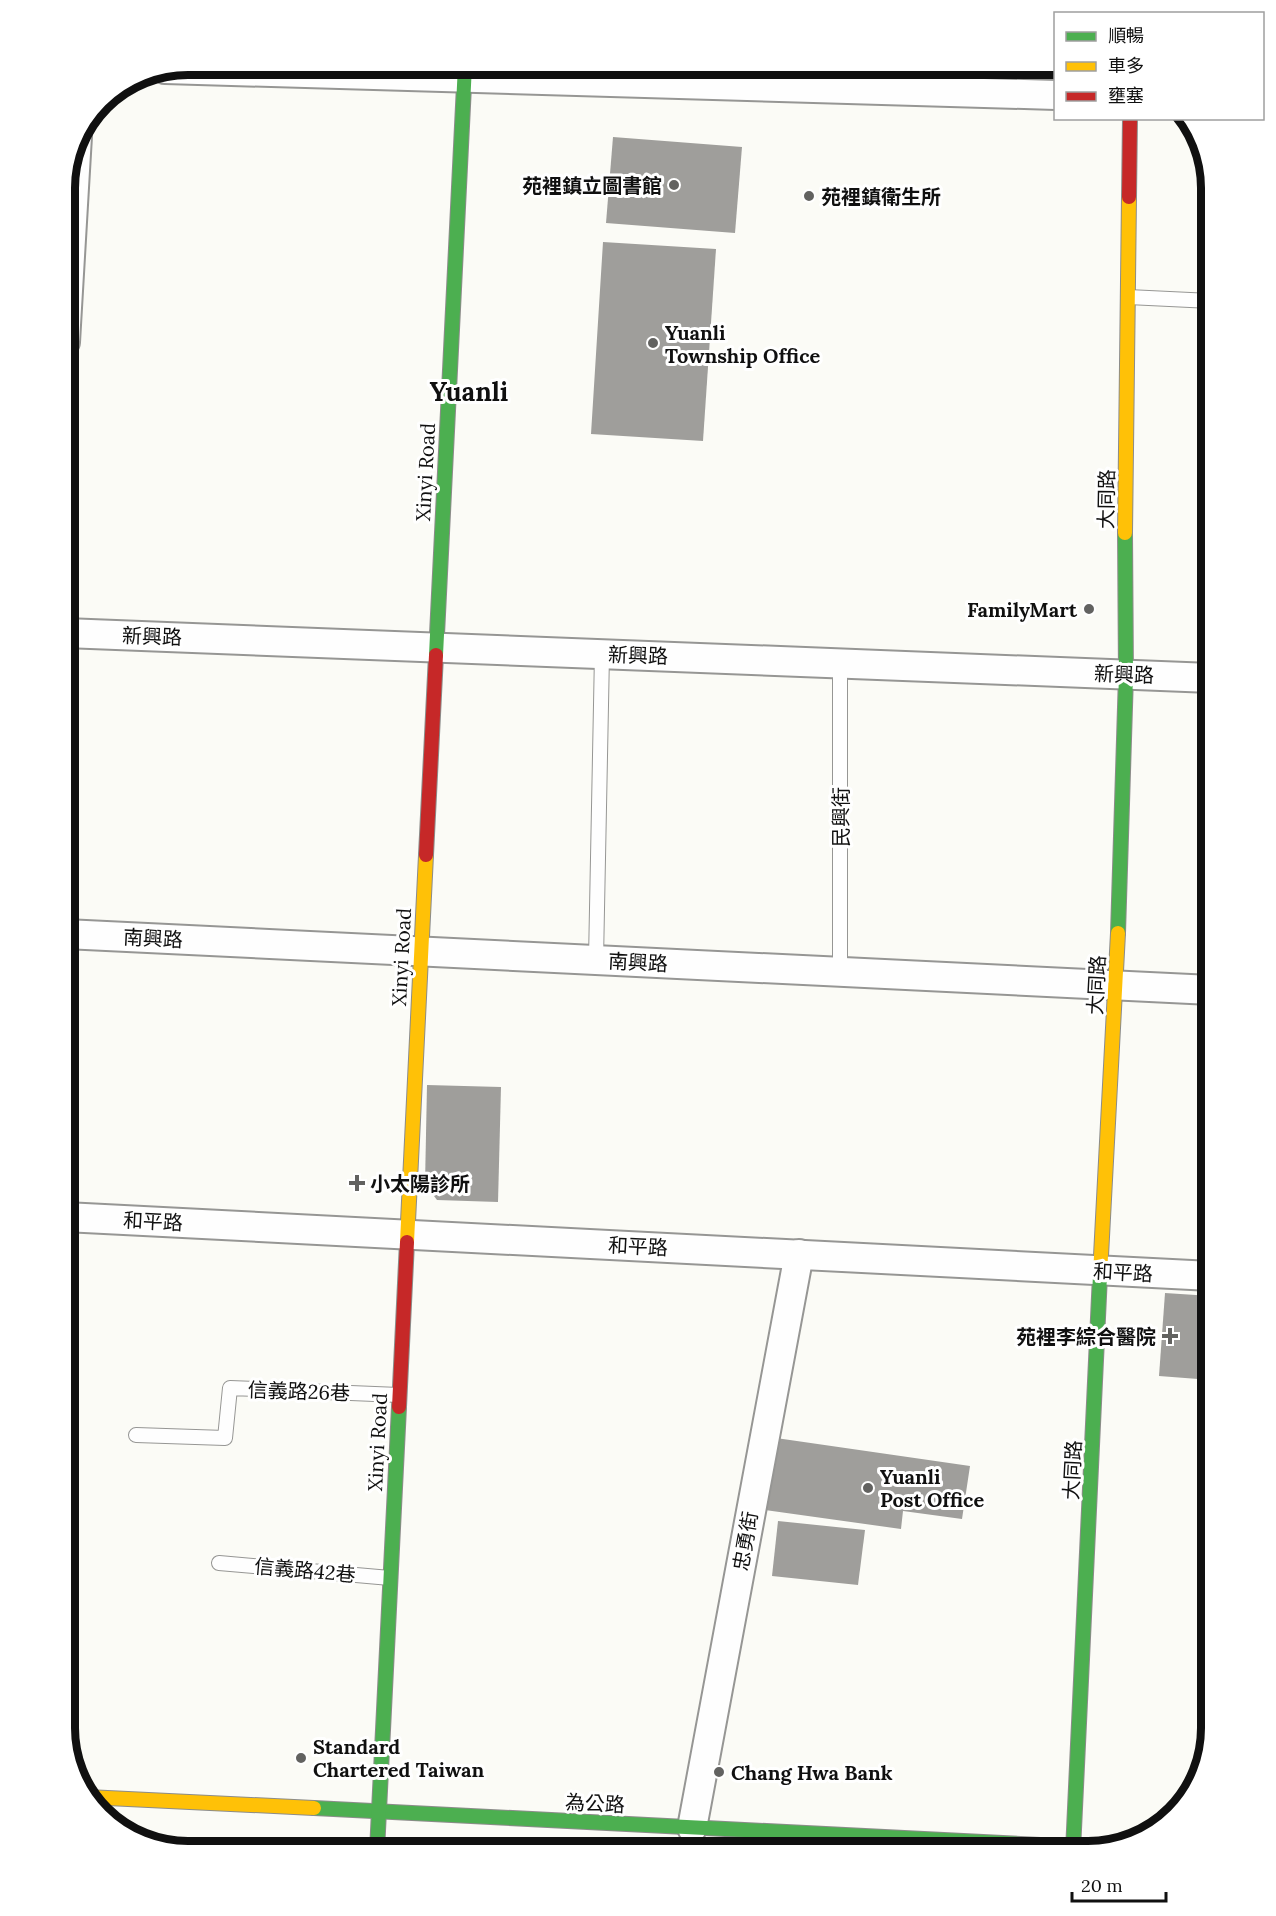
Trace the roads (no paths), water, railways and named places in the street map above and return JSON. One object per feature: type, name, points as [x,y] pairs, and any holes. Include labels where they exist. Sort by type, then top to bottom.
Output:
[{"type":"street","name":"Xinyi Road","points":[[378,1841],[464,75]]},
{"type":"street","points":[[729,75],[795,76],[1054,95]]},
{"type":"street","name":"大同路","points":[[1074,1841],[1100,1270],[1116,985],[1126,675],[1124,581],[1130,120]]},
{"type":"street","name":"新興路","points":[[75,633],[1201,678]]},
{"type":"street","name":"南興路","points":[[75,934],[1201,989]]},
{"type":"street","name":"和平路","points":[[75,1218],[1201,1275]]},
{"type":"street","name":"忠勇街","points":[[692,1828],[798,1254]]},
{"type":"street","name":"為公路","points":[[99,1798],[928,1841]]},
{"type":"lane","points":[[1128,297],[1201,300]]},
{"type":"lane","points":[[596,960],[602,654]]},
{"type":"lane","name":"民興街","points":[[840,663],[840,971]]},
{"type":"lane","name":"信義路26巷","points":[[136,1435],[225,1438],[230,1388],[399,1395]]},
{"type":"lane","name":"信義路42巷","points":[[219,1563],[390,1578]]},
{"type":"place","name":"苑裡鎮立圖書館","points":[[674,185]]},
{"type":"place","name":"苑裡鎮衛生所","points":[[809,196]]},
{"type":"place","name":"Yuanli Township Office","points":[[653,343]]},
{"type":"place","name":"FamilyMart","points":[[1089,609]]},
{"type":"place","name":"小太陽診所","points":[[357,1183]]},
{"type":"place","name":"苑裡李綜合醫院","points":[[1170,1336]]},
{"type":"place","name":"Yuanli Post Office","points":[[868,1488]]},
{"type":"place","name":"Standard Chartered Taiwan","points":[[301,1758]]},
{"type":"place","name":"Chang Hwa Bank","points":[[719,1772]]},
{"type":"district","name":"Yuanli","points":[[469,391]]}]
